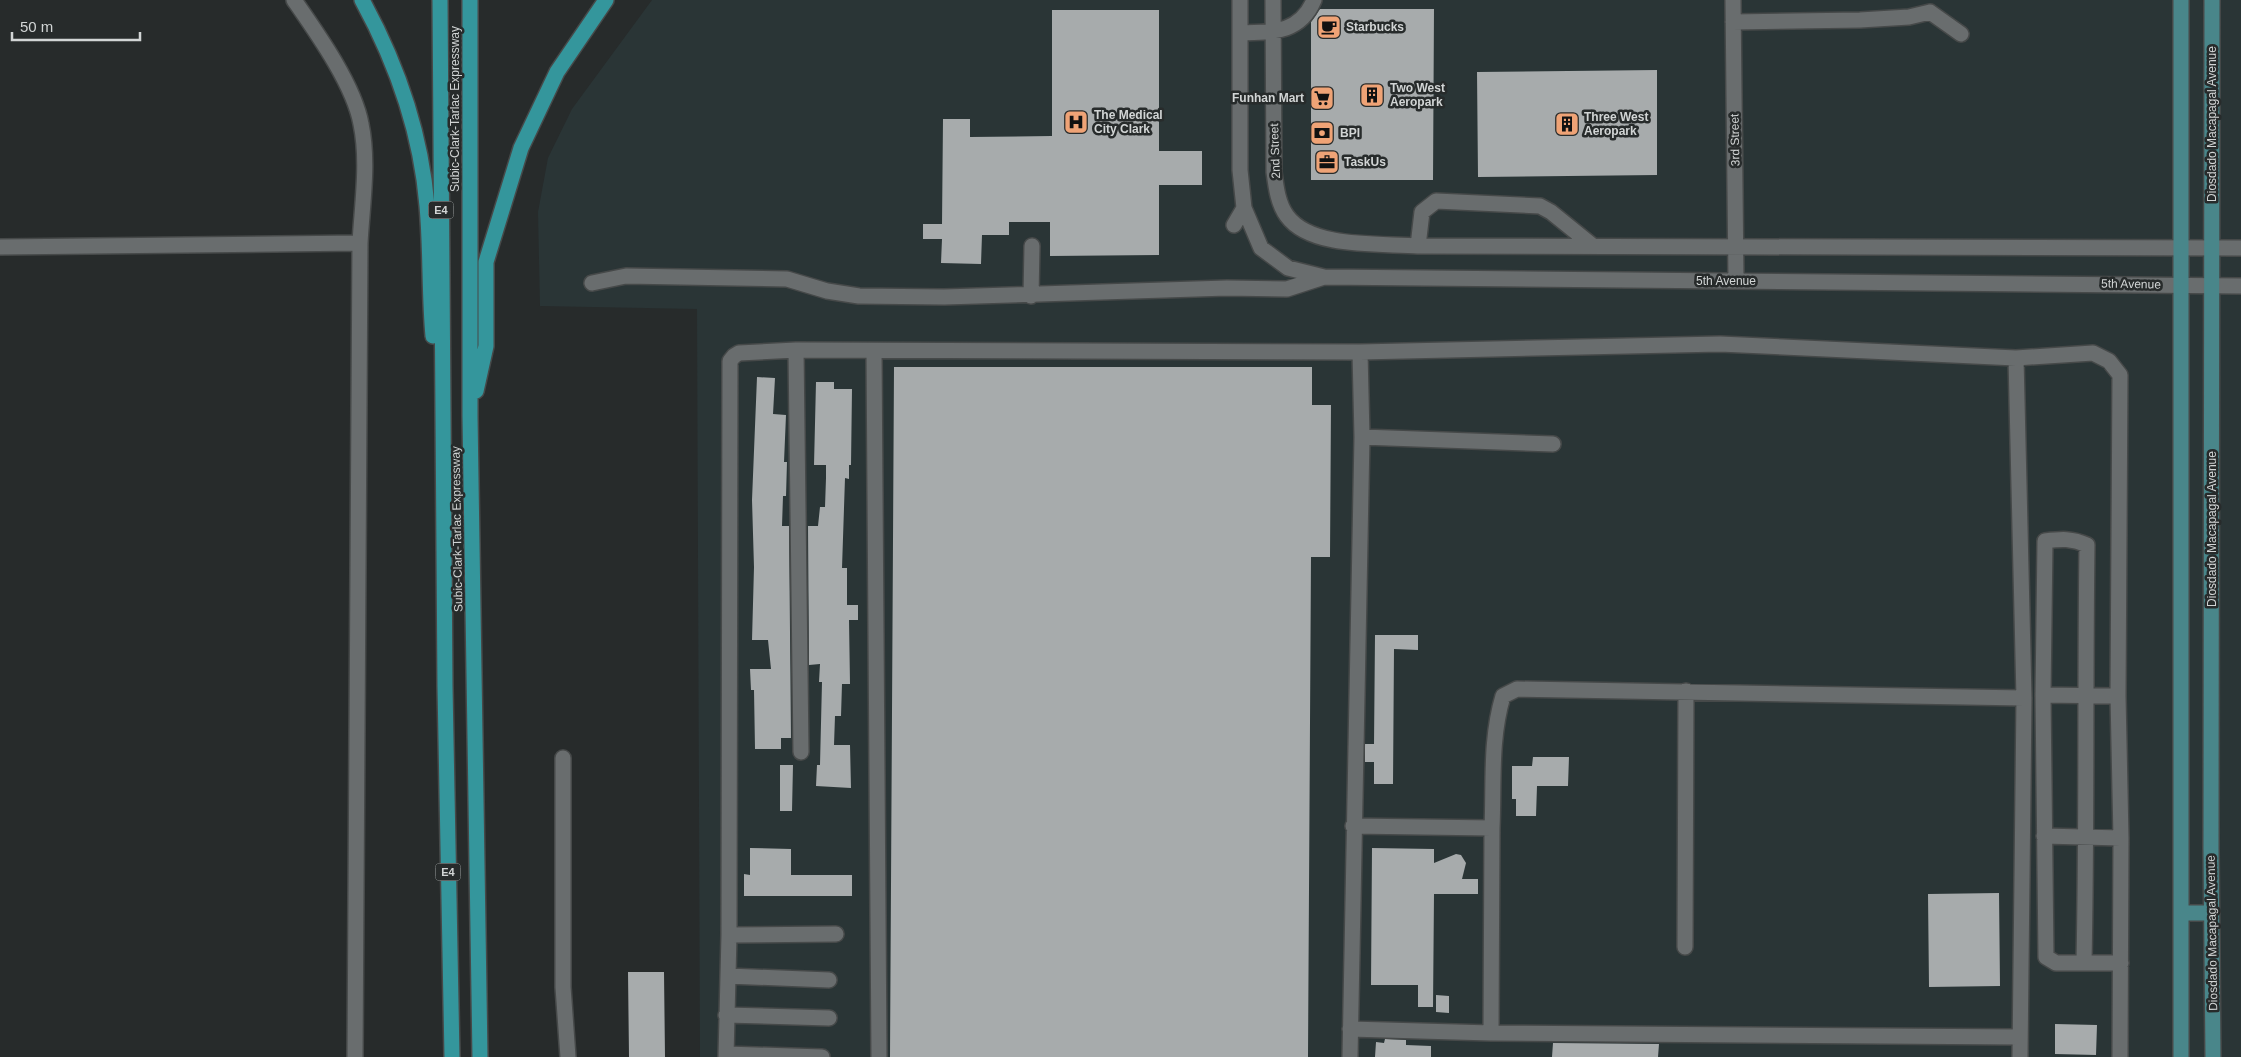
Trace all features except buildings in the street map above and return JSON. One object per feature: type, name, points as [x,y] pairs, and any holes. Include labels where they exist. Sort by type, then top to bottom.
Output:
[{"type":"highway","points":[[362,0],[400,81],[422,166],[428,214],[430,306],[442,421]]},
{"type":"highway","name":"Subic-Clark-Tarlac Expressway","points":[[440,0],[442,421],[452,1057]]},
{"type":"highway","name":"Subic-Clark-Tarlac Expressway","points":[[470,0],[470,416],[480,1057]]},
{"type":"highway","points":[[470,416],[486,346],[486,262],[521,148],[557,72],[606,0]]},
{"type":"main road","points":[[2181,0],[2181,1057]]},
{"type":"main road","name":"Diosdado Macapagal Avenue","points":[[2212,0],[2213,1057]]},
{"type":"main road","points":[[2181,913],[2212,913]]},
{"type":"street","points":[[294,0],[348,88],[361,124],[364,154],[360,243],[356,1057]]},
{"type":"street","points":[[1234,224],[1244,208],[1240,170],[1240,0]]},
{"type":"street","name":"2nd Street","points":[[1273,0],[1275,181],[1278,198],[1287,217],[1306,231],[1330,240],[1418,246]]},
{"type":"street","points":[[1240,33],[1273,32],[1295,25],[1310,10],[1314,0]]},
{"type":"street","name":"3rd Street","points":[[1733,0],[1736,280]]},
{"type":"street","points":[[1733,22],[1860,20],[1909,17],[1932,6],[1961,34]]},
{"type":"street","points":[[1593,246],[1551,212],[1540,206],[1436,201],[1422,212],[1418,246],[2241,248]]},
{"type":"street","name":"5th Avenue","points":[[1244,208],[1261,248],[1288,268],[1324,278],[1605,281],[1736,280],[2241,286]]},
{"type":"street","points":[[0,247],[360,243]]},
{"type":"street","points":[[1031,296],[1032,246]]},
{"type":"street","points":[[592,283],[626,276],[787,279],[827,291],[859,296],[944,297],[1031,296],[1227,288],[1287,289],[1324,278]]},
{"type":"street","points":[[822,1057],[726,1055],[729,935],[730,361],[734,356],[739,353],[796,350],[1360,352],[1720,344],[2016,358],[2093,353],[2109,361],[2120,375],[2118,696],[2121,838],[2120,1057]]},
{"type":"street","points":[[796,350],[801,752]]},
{"type":"street","points":[[874,351],[879,1057]]},
{"type":"street","points":[[1350,1057],[1362,437],[1360,352]]},
{"type":"street","points":[[2016,358],[2024,698],[2020,1057]]},
{"type":"street","points":[[1362,437],[1553,444]]},
{"type":"street","points":[[2084,962],[2087,837],[2085,695],[2087,545],[2075,539],[2062,538],[2045,541],[2043,695],[2046,957],[2056,963],[2120,963]]},
{"type":"street","points":[[1491,1033],[1494,786],[1492,764],[1499,708],[1503,696],[1517,690],[1686,691],[2024,698]]},
{"type":"street","points":[[1685,947],[1686,691]]},
{"type":"street","points":[[2043,695],[2118,696]]},
{"type":"street","points":[[563,758],[564,987],[568,1057]]},
{"type":"street","points":[[1354,826],[1492,828]]},
{"type":"street","points":[[2044,836],[2121,838]]},
{"type":"street","points":[[729,935],[836,934]]},
{"type":"street","points":[[728,976],[829,980]]},
{"type":"street","points":[[726,1015],[829,1018]]},
{"type":"street","points":[[1350,1029],[1491,1033],[2020,1037]]},
{"type":"shaded area","points":[[652,0],[2241,0],[2241,1057],[700,1057],[697,309],[540,306],[538,212],[548,158],[572,109]]},
{"type":"place","name":"Starbucks","points":[[1329,27]]},
{"type":"place","name":"Two West Aeropark","points":[[1372,95]]},
{"type":"place","name":"Funhan Mart","points":[[1322,98]]},
{"type":"place","name":"The Medical City Clark","points":[[1076,122]]},
{"type":"place","name":"Three West Aeropark","points":[[1567,124]]},
{"type":"place","name":"BPI","points":[[1322,133]]},
{"type":"place","name":"TaskUs","points":[[1327,162]]}]
